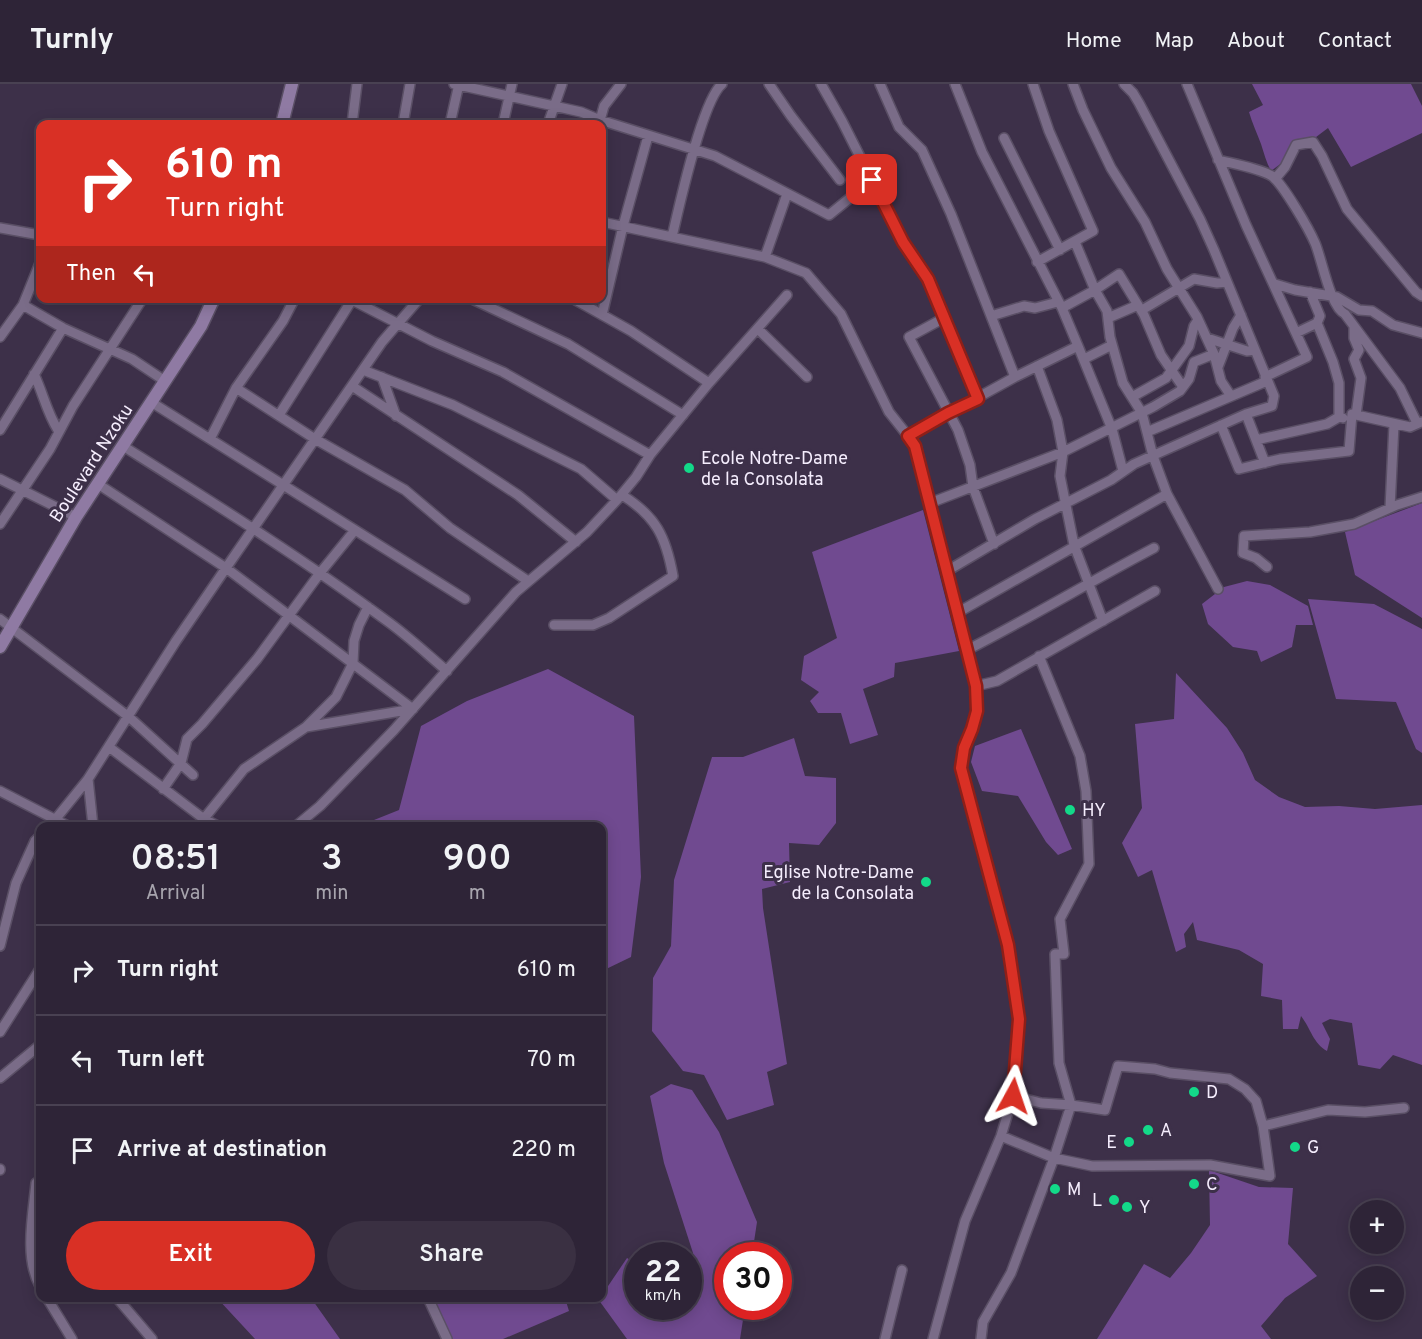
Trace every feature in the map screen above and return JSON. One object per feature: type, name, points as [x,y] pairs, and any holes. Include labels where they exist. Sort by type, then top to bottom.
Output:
[{"type":"street","points":[[283,120],[292,84]]},
{"type":"street","points":[[352,120],[357,84]]},
{"type":"street","points":[[404,120],[410,84]]},
{"type":"street","points":[[451,120],[457,84],[581,112],[595,120]]},
{"type":"street","points":[[504,120],[512,84]]},
{"type":"street","points":[[549,120],[562,84]]},
{"type":"street","points":[[600,120],[604,106],[620,84]]},
{"type":"street","points":[[672,237],[706,112],[716,90],[722,84]]},
{"type":"street","points":[[769,84],[840,180]]},
{"type":"street","points":[[821,84],[903,242],[928,279],[978,399]]},
{"type":"street","points":[[880,84],[899,126],[922,150],[951,214],[1015,377]]},
{"type":"street","points":[[955,84],[982,152],[1060,305],[1084,359],[1112,429],[1123,471]]},
{"type":"street","points":[[1033,84],[1049,131],[1093,231],[1037,262]]},
{"type":"street","points":[[1073,84],[1083,110],[1112,168],[1145,222],[1167,268],[1198,320],[1214,354],[1221,381],[1231,396]]},
{"type":"street","points":[[947,571],[1035,519],[1111,480],[1123,471],[1246,414],[1272,406],[1274,396],[1200,219],[1149,120],[1133,93],[1124,84]]},
{"type":"street","points":[[1147,432],[1231,396],[1307,357],[1218,160],[1187,84]]},
{"type":"street","points":[[606,124],[715,156],[829,215],[872,180]]},
{"type":"street","points":[[606,298],[648,136]]},
{"type":"street","points":[[1004,138],[1060,250]]},
{"type":"street","points":[[1275,179],[1296,145],[1314,142],[1347,209],[1416,292],[1422,296]]},
{"type":"street","points":[[1218,160],[1239,165],[1275,179],[1315,242],[1327,286],[1340,312],[1345,314],[1400,388],[1420,422],[1410,427],[1354,417],[1340,417],[1327,424],[1256,440]]},
{"type":"street","points":[[765,257],[787,194]]},
{"type":"street","points":[[606,223],[765,257],[807,273],[841,314],[889,412],[915,446],[976,686],[977,711],[964,748],[961,768],[1008,945],[1019,1019],[1013,1096],[1001,1136],[965,1221],[933,1339]]},
{"type":"street","points":[[0,228],[36,234]]},
{"type":"street","points":[[1075,242],[1095,290],[1107,311],[1112,345],[1123,383],[1142,413],[1153,456],[1167,494],[1218,589]]},
{"type":"street","points":[[0,337],[23,306],[36,273]]},
{"type":"street","points":[[991,316],[1024,306],[1035,308],[1060,305],[1095,290],[1119,274],[1140,308],[1161,355],[1184,387]]},
{"type":"street","points":[[1108,318],[1140,308],[1194,279],[1217,283],[1227,282]]},
{"type":"street","points":[[1275,284],[1333,296],[1359,309],[1372,311],[1393,325],[1422,333]]},
{"type":"street","points":[[1296,333],[1317,323],[1320,316],[1310,292]]},
{"type":"street","points":[[301,822],[320,806],[413,709],[516,592],[576,542],[619,497],[683,415],[787,295]]},
{"type":"street","points":[[0,524],[50,449],[58,430],[140,303]]},
{"type":"street","name":"Boulevard Nzoku","points":[[0,648],[76,517],[201,326],[212,303]]},
{"type":"street","points":[[210,439],[236,388],[283,321],[292,303]]},
{"type":"street","points":[[279,416],[348,303]]},
{"type":"street","points":[[358,303],[432,341],[503,372],[650,455]]},
{"type":"street","points":[[54,822],[88,779],[176,641],[363,370],[416,303]]},
{"type":"street","points":[[481,303],[568,344],[683,415]]},
{"type":"street","points":[[581,303],[639,336],[710,383]]},
{"type":"street","points":[[602,315],[605,303]]},
{"type":"street","points":[[23,306],[63,328],[132,359],[165,381]]},
{"type":"street","points":[[1218,367],[1233,328],[1241,315]]},
{"type":"street","points":[[944,318],[909,337],[958,430],[970,465],[973,487],[994,544]]},
{"type":"street","points":[[1132,397],[1166,378],[1189,346],[1194,326],[1198,320]]},
{"type":"street","points":[[1317,323],[1339,383],[1340,417]]},
{"type":"street","points":[[1221,425],[1239,469],[1317,454],[1349,451],[1361,378],[1354,359],[1359,350],[1354,338],[1354,327]]},
{"type":"street","points":[[0,430],[63,328]]},
{"type":"street","points":[[758,329],[807,377]]},
{"type":"street","points":[[1207,338],[1247,351],[1255,350]]},
{"type":"street","points":[[1084,359],[1112,345]]},
{"type":"street","points":[[908,436],[1015,377],[1078,346]]},
{"type":"street","points":[[930,503],[1063,452],[1112,429],[1180,391],[1189,380],[1194,362],[1214,354]]},
{"type":"street","points":[[1037,366],[1057,420],[1063,452],[1060,476],[1074,546],[1103,621]]},
{"type":"street","points":[[363,370],[453,405],[581,469],[658,527],[665,542],[673,576],[609,618],[589,627],[554,625]]},
{"type":"street","points":[[34,374],[45,397],[49,415],[58,430]]},
{"type":"street","points":[[382,377],[396,416]]},
{"type":"street","points":[[352,386],[518,495],[576,542]]},
{"type":"street","points":[[236,388],[315,439],[405,490],[450,528],[528,581]]},
{"type":"street","points":[[151,402],[465,599]]},
{"type":"street","points":[[1246,414],[1265,463]]},
{"type":"street","points":[[1390,508],[1394,424]]},
{"type":"street","points":[[123,446],[254,528],[320,573],[389,622],[447,671]]},
{"type":"street","points":[[0,479],[76,517]]},
{"type":"street","points":[[98,484],[226,568],[413,709]]},
{"type":"street","points":[[957,613],[1167,494]]},
{"type":"street","points":[[1267,567],[1256,558],[1243,553],[1244,536],[1310,532],[1354,524],[1422,497]]},
{"type":"street","points":[[163,789],[181,763],[187,739],[256,659],[355,530]]},
{"type":"street","points":[[967,650],[1015,626],[1154,548]]},
{"type":"street","points":[[976,686],[997,681],[1155,591]]},
{"type":"street","points":[[202,822],[244,768],[306,727],[336,697],[353,663],[354,641],[368,607]]},
{"type":"street","points":[[0,619],[129,717],[193,775]]},
{"type":"street","points":[[981,1339],[983,1322],[1011,1273],[1054,1158],[1071,1105],[1059,1063],[1054,954],[1064,954],[1060,919],[1089,864],[1086,791],[1080,756],[1039,656]]},
{"type":"street","points":[[306,727],[413,709]]},
{"type":"street","points":[[109,747],[163,789],[200,822]]},
{"type":"street","points":[[88,779],[93,822]]},
{"type":"street","points":[[0,791],[51,822]]},
{"type":"street","points":[[0,946],[16,883],[36,840]]},
{"type":"street","points":[[0,1032],[36,975]]},
{"type":"street","points":[[0,1078],[36,1048]]},
{"type":"street","points":[[1001,1136],[1054,1158],[1092,1166],[1210,1165],[1270,1176],[1263,1126],[1256,1101],[1245,1089],[1229,1080],[1118,1066],[1105,1110],[1071,1105],[1041,1104],[1013,1096]]},
{"type":"street","points":[[1263,1126],[1328,1110],[1365,1112],[1404,1108]]},
{"type":"street","points":[[36,1183],[31,1236],[36,1278]]},
{"type":"street","points":[[885,1339],[902,1270]]},
{"type":"street","points":[[49,1302],[72,1339]]},
{"type":"street","points":[[120,1302],[152,1339]]},
{"type":"street","points":[[430,1302],[447,1339]]},
{"type":"shaded area","points":[[1252,84],[1411,84],[1422,106],[1422,133],[1351,167],[1328,128],[1271,171],[1249,112],[1263,105]]},
{"type":"shaded area","points":[[1422,503],[1422,618],[1355,575],[1345,532]]},
{"type":"shaded area","points":[[923,510],[959,651],[895,663],[894,677],[863,689],[878,735],[850,744],[841,713],[818,713],[810,701],[819,692],[801,680],[804,656],[837,638],[812,552]]},
{"type":"shaded area","points":[[1247,581],[1270,585],[1308,606],[1313,625],[1296,625],[1292,647],[1261,662],[1257,651],[1233,647],[1208,624],[1202,604],[1224,587]]},
{"type":"shaded area","points":[[1308,599],[1374,604],[1422,629],[1422,753],[1416,749],[1396,702],[1336,699]]},
{"type":"shaded area","points":[[548,669],[634,716],[641,877],[631,957],[606,969],[606,822],[369,822],[399,810],[421,726],[467,701]]},
{"type":"shaded area","points":[[1176,673],[1227,728],[1243,753],[1255,780],[1279,797],[1305,807],[1339,806],[1375,809],[1422,805],[1422,1065],[1393,1055],[1380,1069],[1358,1065],[1352,1023],[1330,1019],[1322,1023],[1330,1039],[1327,1051],[1315,1040],[1301,1016],[1298,1029],[1283,1029],[1282,1000],[1261,996],[1263,964],[1239,950],[1197,940],[1193,922],[1184,934],[1186,947],[1176,952],[1152,870],[1138,877],[1122,843],[1142,808],[1135,724],[1174,719]]},
{"type":"shaded area","points":[[1021,729],[1072,849],[1058,855],[1046,842],[1018,796],[982,791],[971,762],[975,746]]},
{"type":"shaded area","points":[[794,738],[805,776],[836,778],[836,823],[819,845],[789,843],[790,882],[762,889],[787,1064],[767,1072],[774,1105],[727,1120],[704,1075],[683,1071],[652,1031],[653,978],[671,946],[674,880],[712,757],[743,757]]},
{"type":"shaded area","points":[[671,1084],[692,1090],[719,1132],[757,1222],[754,1242],[714,1242],[714,1320],[743,1320],[740,1339],[627,1339],[600,1302],[606,1302],[606,1289],[624,1262],[624,1320],[702,1320],[702,1242],[689,1242],[664,1163],[650,1096]]},
{"type":"shaded area","points":[[1209,1170],[1259,1187],[1293,1188],[1288,1244],[1317,1276],[1285,1298],[1261,1326],[1271,1339],[1097,1339],[1144,1264],[1170,1278],[1210,1225]]},
{"type":"shaded area","points":[[221,1302],[314,1302],[340,1339],[255,1339]]},
{"type":"shaded area","points":[[431,1302],[566,1302],[569,1311],[503,1339],[447,1339]]},
{"type":"place","name":"Ecole Notre-Dame de la Consolata","points":[[689,468]]},
{"type":"place","name":"HY","points":[[1070,810]]},
{"type":"place","name":"Eglise Notre-Dame de la Consolata","points":[[926,882]]},
{"type":"place","name":"D","points":[[1194,1092]]},
{"type":"place","name":"A","points":[[1148,1130]]},
{"type":"place","name":"E","points":[[1129,1142]]},
{"type":"place","name":"G","points":[[1295,1147]]},
{"type":"place","name":"C","points":[[1194,1184]]},
{"type":"place","name":"M","points":[[1055,1189]]},
{"type":"place","name":"L","points":[[1114,1200]]},
{"type":"place","name":"Y","points":[[1127,1207]]},
{"type":"route","points":[[872,180],[903,242],[928,279],[978,399],[908,436],[915,446],[976,686],[977,711],[964,748],[961,768],[1008,945],[1019,1019],[1013,1096]]}]
